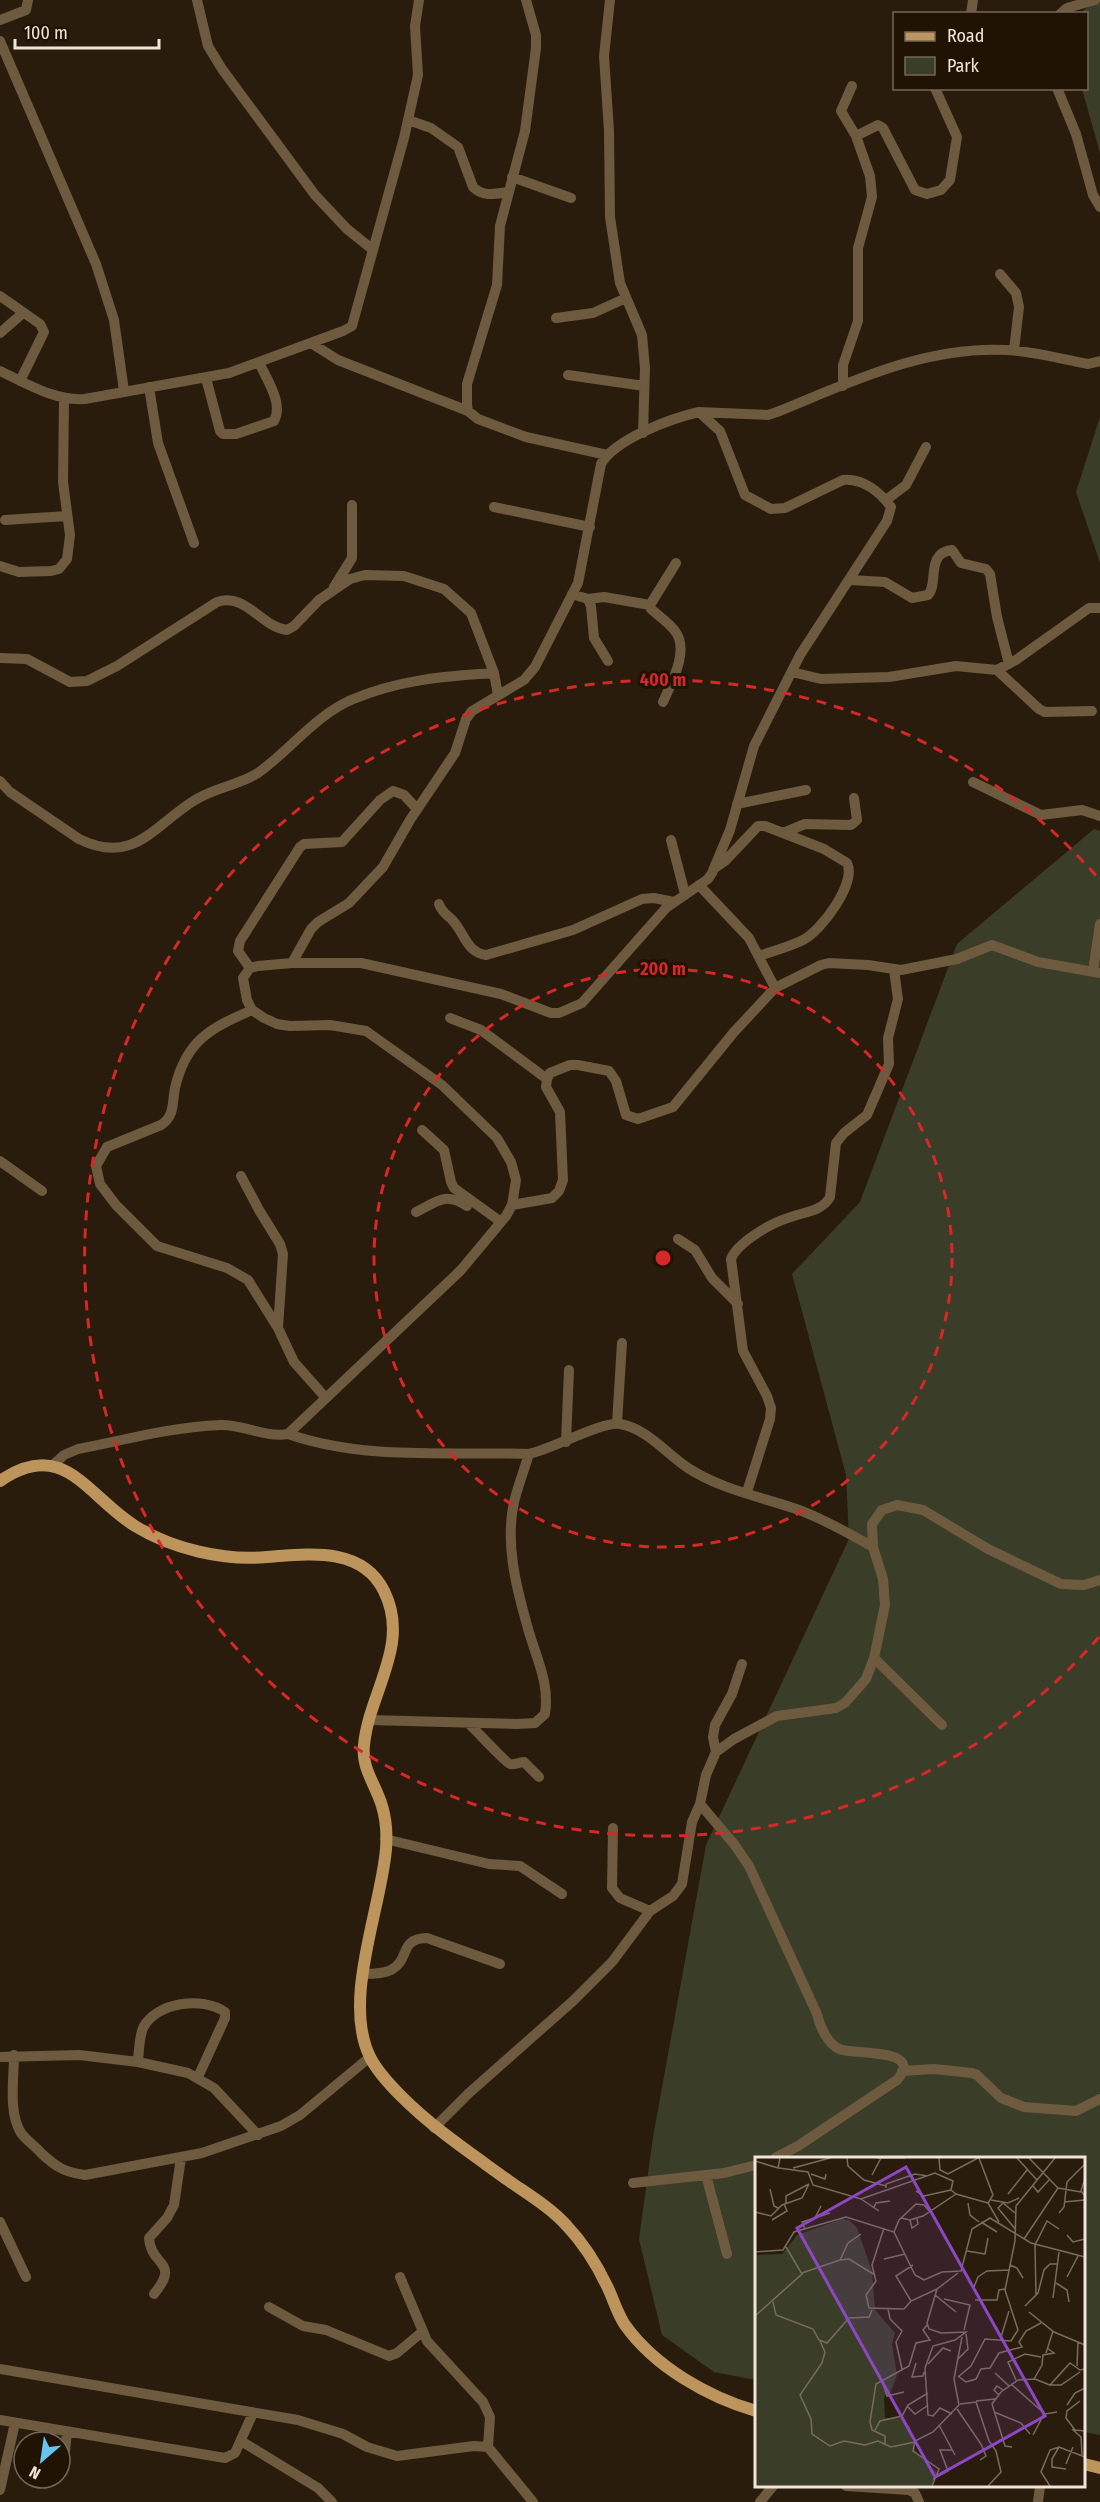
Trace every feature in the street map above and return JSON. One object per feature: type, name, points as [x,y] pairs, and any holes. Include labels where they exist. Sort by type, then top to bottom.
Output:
[{"type":"main road","points":[[0,1481],[22,1468],[38,1464],[53,1466],[83,1481],[135,1526],[171,1543],[241,1558],[301,1553],[327,1554],[346,1558],[376,1578],[385,1592],[391,1611],[393,1630],[387,1670],[369,1720],[363,1750],[365,1767],[383,1807],[386,1839],[363,1974],[361,2014],[363,2034],[370,2057],[390,2085],[434,2128],[530,2195],[564,2223],[591,2255],[624,2323],[644,2348],[673,2371],[710,2393],[755,2411]]},
{"type":"main road","points":[[1085,2464],[1100,2468]]},
{"type":"street","points":[[0,20],[26,10],[28,0]]},
{"type":"street","points":[[197,0],[208,46],[222,69],[315,195],[347,229],[372,249]]},
{"type":"street","points":[[0,371],[64,399],[85,399],[229,373],[351,326],[408,120],[418,75],[415,26],[419,0]]},
{"type":"street","points":[[468,411],[467,384],[497,285],[500,226],[525,131],[536,48],[536,35],[526,0]]},
{"type":"street","points":[[610,0],[604,56],[609,131],[609,208],[620,283],[642,335],[643,433]]},
{"type":"street","points":[[1063,12],[1095,0]]},
{"type":"street","points":[[0,41],[96,264],[114,320],[124,392]]},
{"type":"street","points":[[843,386],[843,365],[858,321],[858,248],[872,197],[870,176],[856,136],[841,111],[852,86]]},
{"type":"street","points":[[856,136],[871,127],[878,125],[883,128],[915,190],[927,194],[941,190],[950,180],[957,137],[936,90]]},
{"type":"street","points":[[1058,90],[1076,134],[1093,195],[1100,207]]},
{"type":"street","points":[[408,120],[431,128],[458,147],[473,187],[478,191],[485,194],[508,192]]},
{"type":"street","points":[[512,177],[571,198]]},
{"type":"street","points":[[1000,274],[1016,293],[1018,299],[1014,350]]},
{"type":"street","points":[[0,296],[40,324],[44,332],[20,381]]},
{"type":"street","points":[[556,318],[593,313],[626,298]]},
{"type":"street","points":[[0,333],[23,313]]},
{"type":"street","points":[[311,343],[338,360],[468,411],[478,419],[526,437],[607,455]]},
{"type":"street","points":[[292,963],[311,929],[318,922],[349,903],[374,877],[454,753],[466,719],[480,705],[530,674],[582,571],[598,476],[607,455],[643,433],[699,412],[768,414],[919,358],[963,351],[1014,350],[1088,364],[1100,361]]},
{"type":"street","points":[[206,378],[220,431],[223,434],[236,434],[274,421],[279,410],[259,362]]},
{"type":"street","points":[[568,375],[644,386]]},
{"type":"street","points":[[148,387],[158,443],[194,543]]},
{"type":"street","points":[[0,566],[28,573],[59,569],[66,559],[69,542],[63,482],[64,399]]},
{"type":"street","points":[[288,1434],[461,1270],[501,1222],[512,1205],[516,1180],[505,1148],[442,1085],[366,1031],[330,1025],[277,1024],[252,1010],[247,1000],[243,978],[250,968],[258,966],[348,962],[377,965],[501,994],[526,1001],[542,1011],[560,1013],[582,1003],[674,902],[708,879],[730,830],[754,747],[800,655],[887,521],[891,507],[886,500],[867,485],[852,479],[843,480],[785,508],[771,509],[745,495],[720,431],[699,412]]},
{"type":"street","points":[[886,500],[906,484],[926,447]]},
{"type":"street","points":[[332,592],[353,552],[352,505]]},
{"type":"street","points":[[494,507],[590,527]]},
{"type":"street","points":[[5,520],[67,516]]},
{"type":"street","points":[[850,580],[885,582],[912,598],[928,595],[932,590],[934,565],[945,552],[952,550],[961,563],[986,569],[990,574],[997,617],[1009,664]]},
{"type":"street","points":[[349,563],[358,576]]},
{"type":"street","points":[[650,605],[676,563]]},
{"type":"street","points":[[0,658],[27,659],[70,682],[81,682],[117,666],[225,599],[239,602],[281,629],[287,630],[294,626],[319,600],[358,576],[404,576],[444,590],[454,596],[475,620],[494,673],[498,694]]},
{"type":"street","points":[[572,594],[588,599],[604,597],[650,605]]},
{"type":"street","points":[[588,599],[591,606],[594,638],[608,661]]},
{"type":"street","points":[[650,605],[651,609],[675,630],[679,642],[680,662],[663,702]]},
{"type":"street","points":[[792,672],[821,679],[889,677],[956,666],[997,670],[1089,608],[1100,608]]},
{"type":"street","points":[[997,670],[1045,712],[1092,711]]},
{"type":"street","points":[[1,786],[89,844],[125,848],[150,835],[194,800],[260,771],[320,720],[347,702],[390,686],[430,677],[494,673]]},
{"type":"street","points":[[973,782],[1041,815],[1082,810],[1100,816]]},
{"type":"street","points":[[737,804],[806,790]]},
{"type":"street","points":[[250,968],[238,951],[240,941],[300,847],[304,844],[342,842],[380,800],[393,791],[404,795],[417,809]]},
{"type":"street","points":[[783,833],[805,824],[851,825],[857,820],[854,798]]},
{"type":"street","points":[[714,868],[725,861],[758,826],[765,826],[824,849],[847,863],[850,872],[841,900],[809,936],[759,956]]},
{"type":"street","points":[[671,840],[685,894]]},
{"type":"street","points":[[699,885],[748,938],[775,988]]},
{"type":"street","points":[[439,904],[474,951],[486,955],[523,947],[573,930],[642,899],[654,898],[674,902]]},
{"type":"street","points":[[512,1205],[552,1198],[559,1191],[563,1180],[560,1112],[546,1087],[547,1079],[555,1070],[570,1065],[604,1068],[613,1075],[626,1115],[638,1119],[673,1107],[734,1032],[775,988],[829,963],[868,965],[894,970],[957,959],[993,945],[1038,962],[1096,972],[1100,924]]},
{"type":"street","points":[[747,1492],[770,1419],[771,1408],[743,1351],[731,1259],[737,1247],[782,1220],[821,1208],[830,1197],[836,1143],[844,1133],[867,1115],[889,1064],[888,1038],[898,999],[894,970]]},
{"type":"street","points":[[252,1010],[218,1025],[203,1035],[185,1058],[169,1120],[107,1147],[98,1159],[96,1173],[100,1184],[116,1205],[157,1246],[227,1268],[248,1280],[278,1328],[294,1362],[325,1397]]},
{"type":"street","points":[[450,1018],[481,1030],[547,1079]]},
{"type":"street","points":[[422,1130],[444,1150],[454,1188],[501,1222]]},
{"type":"street","points":[[0,1161],[42,1191]]},
{"type":"street","points":[[241,1176],[258,1210],[280,1244],[283,1254],[278,1328]]},
{"type":"street","points":[[417,1212],[446,1197],[452,1197],[468,1206],[480,1207]]},
{"type":"street","points":[[678,1239],[695,1250],[712,1278],[738,1304]]},
{"type":"street","points":[[617,1423],[622,1343]]},
{"type":"street","points":[[566,1442],[569,1370]]},
{"type":"street","points":[[53,1466],[64,1455],[78,1449],[183,1429],[230,1425],[384,1452],[424,1455],[529,1454],[566,1442],[602,1425],[617,1423],[631,1427],[648,1437],[702,1477],[719,1485],[803,1511],[873,1547]]},
{"type":"street","points":[[369,1720],[535,1723],[545,1714],[546,1680],[527,1626],[511,1546],[514,1503],[529,1454]]},
{"type":"street","points":[[434,2128],[469,2093],[573,2001],[612,1962],[650,1911],[673,1896],[682,1884],[688,1839],[700,1804],[706,1775],[716,1752],[742,1734],[777,1716],[836,1708],[845,1703],[866,1679],[874,1658],[885,1605],[883,1579],[873,1547],[872,1524],[882,1510],[897,1505],[923,1510],[988,1549],[1061,1584],[1084,1585],[1100,1580]]},
{"type":"street","points":[[874,1658],[942,1725]]},
{"type":"street","points":[[716,1752],[713,1737],[715,1725],[732,1695],[742,1665]]},
{"type":"street","points":[[468,1723],[508,1764],[524,1762],[538,1777]]},
{"type":"street","points":[[700,1804],[734,1844],[749,1866],[818,2014],[820,2024],[831,2043],[840,2050],[892,2055],[900,2060],[902,2071],[897,2080],[798,2146],[776,2157]]},
{"type":"street","points":[[613,1828],[612,1888],[620,1898],[650,1911]]},
{"type":"street","points":[[386,1839],[489,1864],[520,1866],[562,1894]]},
{"type":"street","points":[[363,1974],[386,1972],[393,1969],[399,1964],[409,1942],[417,1938],[427,1938],[500,1964]]},
{"type":"street","points":[[138,2062],[143,2029],[154,2016],[187,2002],[218,2007],[225,2012],[225,2018],[198,2077]]},
{"type":"street","points":[[14,2055],[16,2122],[22,2134],[52,2163],[66,2172],[85,2175],[202,2153],[281,2126],[300,2115],[370,2057]]},
{"type":"street","points":[[0,2056],[79,2055],[138,2062],[198,2077],[214,2088],[258,2135]]},
{"type":"street","points":[[902,2071],[934,2069],[972,2073],[1001,2098],[1024,2107],[1076,2111],[1100,2099]]},
{"type":"street","points":[[154,2294],[166,2278],[166,2272],[149,2246],[149,2238],[167,2218],[174,2205],[181,2158]]},
{"type":"street","points":[[633,2183],[706,2175],[755,2165]]},
{"type":"street","points":[[706,2175],[727,2254]]},
{"type":"street","points":[[0,2222],[26,2277]]},
{"type":"street","points":[[400,2277],[422,2332],[436,2353],[483,2402],[490,2417],[488,2447],[533,2502]]},
{"type":"street","points":[[268,2307],[303,2326],[326,2330],[389,2356],[397,2353],[422,2332]]},
{"type":"street","points":[[0,2369],[298,2420],[324,2427],[367,2447],[397,2456],[474,2446],[488,2447]]},
{"type":"street","points":[[72,2433],[225,2458],[235,2453],[253,2414]]},
{"type":"street","points":[[0,2420],[55,2430]]},
{"type":"street","points":[[0,2490],[15,2423]]},
{"type":"street","points":[[241,2441],[318,2488],[332,2502]]},
{"type":"street","points":[[760,2502],[772,2487]]},
{"type":"street","points":[[862,2487],[909,2490],[915,2493],[921,2501]]},
{"type":"street","points":[[1038,2502],[1040,2487]]},
{"type":"green space","points":[[1096,0],[1100,0],[1100,153],[1082,90],[1088,90],[1088,12],[1081,12]]},
{"type":"green space","points":[[1100,417],[1100,563],[1076,492]]},
{"type":"green space","points":[[1094,829],[1100,831],[1100,2435],[1085,2432],[1085,2157],[755,2157],[755,2380],[714,2372],[662,2335],[639,2239],[653,2137],[706,1845],[849,1539],[846,1475],[792,1274],[860,1202],[957,944]]}]
